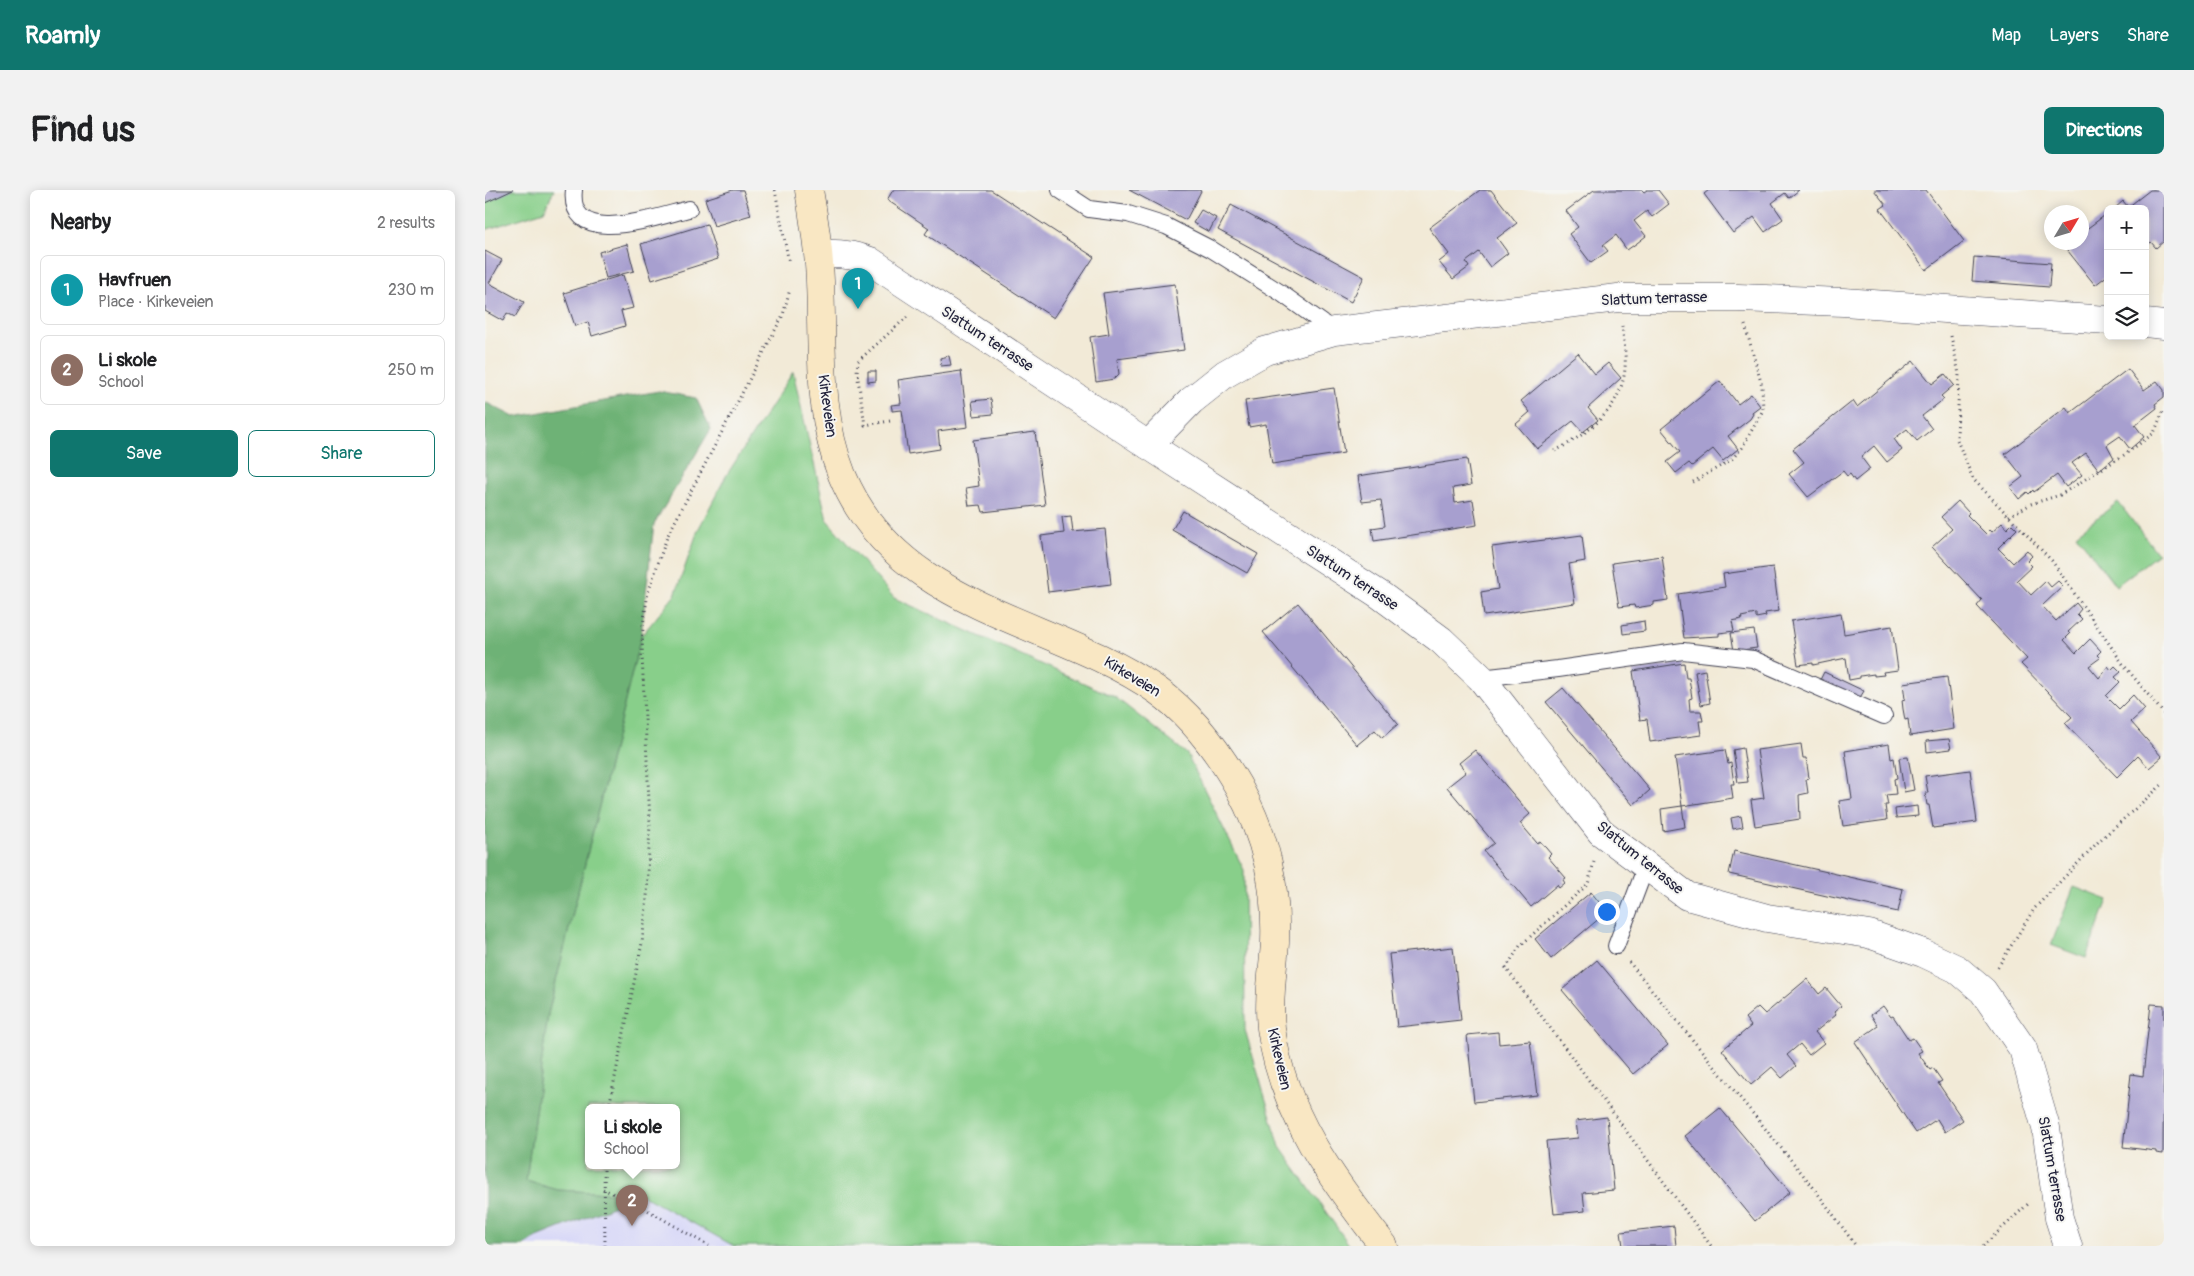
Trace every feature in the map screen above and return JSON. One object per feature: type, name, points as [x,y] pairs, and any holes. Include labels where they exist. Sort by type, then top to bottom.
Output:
[{"type":"main road","name":"Kirkeveien","points":[[809,190],[819,254],[822,372],[829,428],[834,452],[849,491],[874,528],[907,561],[946,589],[969,602],[1074,645],[1125,671],[1162,694],[1213,747],[1239,787],[1259,832],[1273,880],[1275,924],[1270,995],[1271,1024],[1280,1073],[1288,1096],[1313,1147],[1348,1199],[1384,1246]]},
{"type":"street","name":"Slattum terrasse","points":[[819,254],[841,253],[870,261],[1148,445],[1380,595],[1441,640],[1481,678],[1601,832],[1687,896],[1767,918],[1869,934],[1923,953],[1957,969],[1983,991],[2023,1049],[2046,1128],[2059,1218],[2069,1246]]},
{"type":"street","name":"Slattum terrasse","points":[[1148,445],[1191,401],[1225,374],[1265,351],[1334,331],[1617,298],[1738,298],[2104,320]]},
{"type":"street","points":[[2149,323],[2164,325]]},
{"type":"lane","points":[[574,190],[573,202],[576,212],[587,222],[622,225],[689,209]]},
{"type":"lane","points":[[1060,190],[1089,209],[1128,214],[1166,226],[1211,249],[1281,293],[1334,331]]},
{"type":"lane","points":[[1481,678],[1683,651],[1753,659],[1884,716]]},
{"type":"lane","points":[[1616,946],[1646,866]]},
{"type":"path","points":[[775,190],[791,273]]},
{"type":"path","points":[[610,1104],[642,943],[647,898],[649,822],[642,656],[643,625],[648,593],[667,537],[783,314],[789,298],[791,284]]},
{"type":"path","points":[[1555,451],[1583,436],[1604,417],[1624,377],[1625,350],[1617,298]]},
{"type":"path","points":[[1693,482],[1731,460],[1742,448],[1763,410],[1762,386],[1738,298]]},
{"type":"path","points":[[1946,309],[1959,374],[1957,440],[1973,479],[2052,561],[2123,664],[2164,714]]},
{"type":"path","points":[[890,421],[865,424],[857,372],[858,361],[911,312]]},
{"type":"path","points":[[2009,516],[2031,504],[2060,495],[2124,455],[2153,433],[2164,409]]},
{"type":"path","points":[[1983,991],[2034,909],[2099,842],[2164,783]]},
{"type":"path","points":[[1601,832],[1588,884],[1520,946],[1506,968],[1711,1246]]},
{"type":"path","points":[[1616,946],[1813,1187],[1856,1246]]},
{"type":"path","points":[[604,1169],[605,1246]]},
{"type":"path","points":[[1983,1246],[2054,1179]]},
{"type":"path","points":[[603,1189],[653,1213],[709,1246]]},
{"type":"shaded area","points":[[642,1195],[734,1246],[524,1246],[535,1238]]},
{"type":"green space","points":[[485,190],[554,190],[544,211],[485,230]]},
{"type":"green space","points":[[793,372],[827,520],[894,598],[1115,697],[1187,754],[1244,870],[1245,1030],[1280,1147],[1350,1246],[734,1246],[642,1195],[558,1190],[526,1181],[548,1014],[641,636],[675,595],[698,530],[726,476]]},
{"type":"green space","points":[[659,391],[696,398],[711,429],[654,524],[641,636],[548,1014],[526,1181],[558,1190],[642,1195],[535,1238],[524,1246],[485,1246],[485,402],[514,417]]},
{"type":"green space","points":[[2118,502],[2158,554],[2116,586],[2076,534]]},
{"type":"green space","points":[[2074,887],[2108,900],[2086,958],[2051,945]]},
{"type":"building","points":[[485,190],[513,190],[485,203]]},
{"type":"building","points":[[733,190],[743,190],[751,215],[714,226],[705,199]]},
{"type":"building","points":[[893,190],[991,190],[1094,257],[1054,318],[925,234],[929,228],[887,200]]},
{"type":"building","points":[[1129,190],[1199,190],[1201,191],[1186,220]]},
{"type":"building","points":[[1480,190],[1491,190],[1517,223],[1497,238],[1508,253],[1490,267],[1479,252],[1466,262],[1469,267],[1453,279],[1439,262],[1449,254],[1429,228]]},
{"type":"building","points":[[1594,190],[1642,190],[1644,192],[1647,190],[1658,190],[1669,204],[1652,217],[1647,211],[1634,221],[1646,236],[1637,243],[1627,250],[1616,235],[1603,245],[1608,251],[1591,263],[1569,234],[1578,227],[1566,211]]},
{"type":"building","points":[[1709,190],[1799,190],[1789,198],[1785,193],[1772,203],[1783,219],[1765,232],[1754,217],[1733,233],[1704,194]]},
{"type":"building","points":[[1874,190],[1926,190],[1964,241],[1926,270],[1880,209],[1886,205]]},
{"type":"building","points":[[2150,190],[2164,190],[2164,241],[2156,248],[2151,242],[2149,244],[2149,205],[2131,205]]},
{"type":"building","points":[[2123,201],[2126,205],[2118,205]]},
{"type":"building","points":[[1231,205],[1364,277],[1351,302],[1218,230]]},
{"type":"building","points":[[1201,210],[1216,218],[1209,232],[1193,223]]},
{"type":"building","points":[[2104,216],[2104,278],[2095,285],[2067,250],[2089,250],[2089,227]]},
{"type":"building","points":[[707,224],[718,259],[652,280],[641,244]]},
{"type":"building","points":[[627,244],[634,271],[606,278],[599,252]]},
{"type":"building","points":[[485,251],[502,260],[489,283],[524,302],[515,317],[507,313],[503,321],[485,311]]},
{"type":"building","points":[[1974,257],[2051,263],[2049,287],[1972,281]]},
{"type":"building","points":[[623,275],[633,308],[621,311],[625,326],[592,336],[588,322],[575,326],[564,293]]},
{"type":"building","points":[[1175,284],[1184,350],[1117,359],[1119,374],[1114,379],[1096,382],[1090,337],[1109,334],[1103,293]]},
{"type":"building","points":[[1578,353],[1595,374],[1608,363],[1621,378],[1588,408],[1598,420],[1583,432],[1573,421],[1537,449],[1516,424],[1530,412],[1521,401]]},
{"type":"building","points":[[949,356],[951,365],[941,366],[940,358]]},
{"type":"building","points":[[1913,361],[1932,384],[1945,374],[1954,385],[1941,396],[1944,399],[1922,416],[1932,429],[1917,441],[1907,429],[1894,439],[1902,450],[1887,462],[1874,446],[1861,457],[1870,469],[1855,481],[1850,474],[1847,476],[1843,471],[1808,497],[1789,474],[1804,462],[1793,449],[1853,401],[1857,407]]},
{"type":"building","points":[[2128,369],[2144,390],[2157,381],[2164,390],[2164,397],[2155,404],[2157,408],[2135,425],[2144,437],[2130,449],[2120,436],[2107,445],[2114,458],[2099,470],[2086,453],[2072,463],[2082,475],[2066,487],[2057,475],[2034,492],[2033,490],[2029,494],[2027,492],[2019,499],[2010,487],[2023,477],[2005,454],[2066,407],[2070,413]]},
{"type":"building","points":[[868,371],[876,371],[876,381],[868,382]]},
{"type":"building","points":[[961,371],[968,427],[938,431],[940,449],[908,454],[902,410],[892,411],[891,405],[901,404],[898,380]]},
{"type":"building","points":[[1720,381],[1738,404],[1751,394],[1760,406],[1752,412],[1753,414],[1750,419],[1728,436],[1738,449],[1723,461],[1713,449],[1692,466],[1689,463],[1676,473],[1667,462],[1680,452],[1661,429]]},
{"type":"building","points":[[1334,388],[1344,453],[1272,464],[1266,424],[1249,427],[1245,401]]},
{"type":"building","points":[[991,399],[993,414],[974,416],[972,401]]},
{"type":"building","points":[[1035,432],[1045,505],[983,512],[981,505],[969,506],[966,488],[979,486],[973,440]]},
{"type":"building","points":[[1467,459],[1471,485],[1453,488],[1455,503],[1473,500],[1477,525],[1374,541],[1372,528],[1385,526],[1381,500],[1362,502],[1358,476]]},
{"type":"building","points":[[1958,501],[1969,513],[1967,515],[1986,534],[1990,530],[1992,532],[2002,523],[2007,529],[2012,524],[2017,529],[1998,548],[2013,563],[2027,550],[2032,556],[2027,561],[2032,566],[2017,580],[2031,595],[2046,581],[2051,587],[2058,581],[2063,586],[2042,606],[2056,621],[2076,603],[2081,609],[2077,614],[2082,619],[2068,632],[2070,634],[2064,640],[2076,653],[2090,639],[2101,651],[2097,655],[2100,658],[2089,666],[2099,678],[2108,666],[2111,670],[2115,666],[2121,672],[2115,677],[2120,682],[2106,696],[2119,709],[2133,695],[2145,709],[2131,722],[2162,757],[2149,768],[2138,756],[2117,777],[2065,723],[2072,717],[2021,664],[2027,659],[1977,606],[1982,600],[1932,547],[1952,529],[1941,517]]},
{"type":"building","points":[[1183,511],[1258,554],[1247,573],[1172,530]]},
{"type":"building","points":[[1071,516],[1073,532],[1105,529],[1111,584],[1048,592],[1041,536],[1064,533],[1062,517]]},
{"type":"building","points":[[1582,535],[1585,561],[1569,564],[1575,603],[1484,616],[1481,592],[1498,589],[1492,547]]},
{"type":"building","points":[[1662,556],[1668,600],[1654,602],[1654,605],[1635,608],[1634,605],[1619,607],[1612,563]]},
{"type":"building","points":[[1773,567],[1779,611],[1765,613],[1766,616],[1756,618],[1756,614],[1741,617],[1742,619],[1732,621],[1734,631],[1719,633],[1719,636],[1684,638],[1678,594],[1725,587],[1723,574]]},
{"type":"building","points":[[1298,603],[1398,724],[1382,738],[1375,730],[1357,745],[1263,632]]},
{"type":"building","points":[[1841,613],[1844,634],[1892,626],[1898,670],[1883,672],[1884,675],[1860,676],[1860,678],[1849,680],[1846,658],[1813,665],[1813,663],[1798,665],[1791,621]]},
{"type":"building","points":[[1644,621],[1645,631],[1623,634],[1622,625]]},
{"type":"building","points":[[1754,630],[1757,648],[1734,651],[1731,633]]},
{"type":"building","points":[[1684,663],[1686,678],[1689,678],[1692,698],[1689,699],[1690,711],[1701,711],[1703,721],[1699,721],[1701,735],[1650,742],[1647,719],[1640,720],[1633,671]]},
{"type":"building","points":[[1705,670],[1710,703],[1701,705],[1695,672]]},
{"type":"building","points":[[1824,672],[1864,691],[1859,699],[1820,680]]},
{"type":"building","points":[[1947,677],[1954,729],[1910,736],[1908,719],[1905,720],[1903,709],[1902,700],[1905,699],[1903,683]]},
{"type":"building","points":[[1563,688],[1650,790],[1633,805],[1546,702]]},
{"type":"building","points":[[1949,739],[1951,749],[1927,752],[1926,741]]},
{"type":"building","points":[[1801,744],[1803,758],[1806,758],[1809,778],[1806,779],[1808,793],[1799,795],[1800,819],[1755,826],[1751,800],[1764,798],[1757,750]]},
{"type":"building","points":[[1889,744],[1891,759],[1894,758],[1897,778],[1894,779],[1896,794],[1886,795],[1888,805],[1885,805],[1887,820],[1843,826],[1839,801],[1852,799],[1845,751]]},
{"type":"building","points":[[1743,748],[1748,782],[1738,783],[1733,750]]},
{"type":"building","points":[[1475,750],[1530,814],[1520,823],[1537,843],[1540,841],[1551,854],[1548,857],[1566,878],[1563,880],[1565,883],[1559,888],[1557,885],[1531,907],[1484,851],[1494,843],[1447,787],[1466,772],[1459,763]]},
{"type":"building","points":[[1725,750],[1728,764],[1731,763],[1734,784],[1731,784],[1733,798],[1682,806],[1675,757]]},
{"type":"building","points":[[1908,757],[1914,790],[1904,792],[1899,758]]},
{"type":"building","points":[[1970,770],[1977,822],[1933,828],[1925,793],[1928,793],[1925,776]]},
{"type":"building","points":[[1682,806],[1685,827],[1663,831],[1661,809]]},
{"type":"building","points":[[1917,806],[1918,816],[1896,818],[1895,809]]},
{"type":"building","points":[[1741,816],[1743,827],[1733,829],[1731,818]]},
{"type":"building","points":[[1734,851],[1903,889],[1898,912],[1729,874]]},
{"type":"building","points":[[1591,892],[1607,912],[1551,959],[1535,939]]},
{"type":"building","points":[[1453,947],[1461,1020],[1397,1027],[1389,954]]},
{"type":"building","points":[[1597,960],[1668,1045],[1633,1074],[1562,990]]},
{"type":"building","points":[[1807,979],[1819,994],[1826,988],[1841,1006],[1834,1012],[1836,1015],[1815,1032],[1824,1043],[1809,1055],[1800,1044],[1787,1055],[1796,1066],[1782,1078],[1772,1067],[1751,1085],[1722,1050],[1751,1026],[1745,1018],[1758,1007],[1765,1014]]},
{"type":"building","points":[[2151,1004],[2164,1005],[2163,1154],[2156,1153],[2156,1151],[2123,1147],[2131,1074],[2143,1076]]},
{"type":"building","points":[[1883,1006],[1891,1017],[1893,1016],[1909,1040],[1913,1038],[1922,1051],[1918,1053],[1930,1070],[1933,1068],[1942,1081],[1938,1083],[1963,1120],[1945,1132],[1937,1119],[1916,1133],[1855,1042],[1878,1026],[1871,1015]]},
{"type":"building","points":[[1498,1032],[1499,1044],[1530,1041],[1537,1095],[1474,1102],[1467,1035]]},
{"type":"building","points":[[1720,1108],[1790,1192],[1755,1221],[1685,1136]]},
{"type":"building","points":[[1607,1117],[1614,1190],[1583,1193],[1585,1211],[1554,1214],[1546,1141],[1578,1138],[1576,1121]]},
{"type":"building","points":[[1674,1226],[1676,1246],[1623,1246],[1621,1232]]},
{"type":"place","name":"Havfruen","points":[[858,309]]},
{"type":"place","name":"Li skole","points":[[632,1226]]}]
